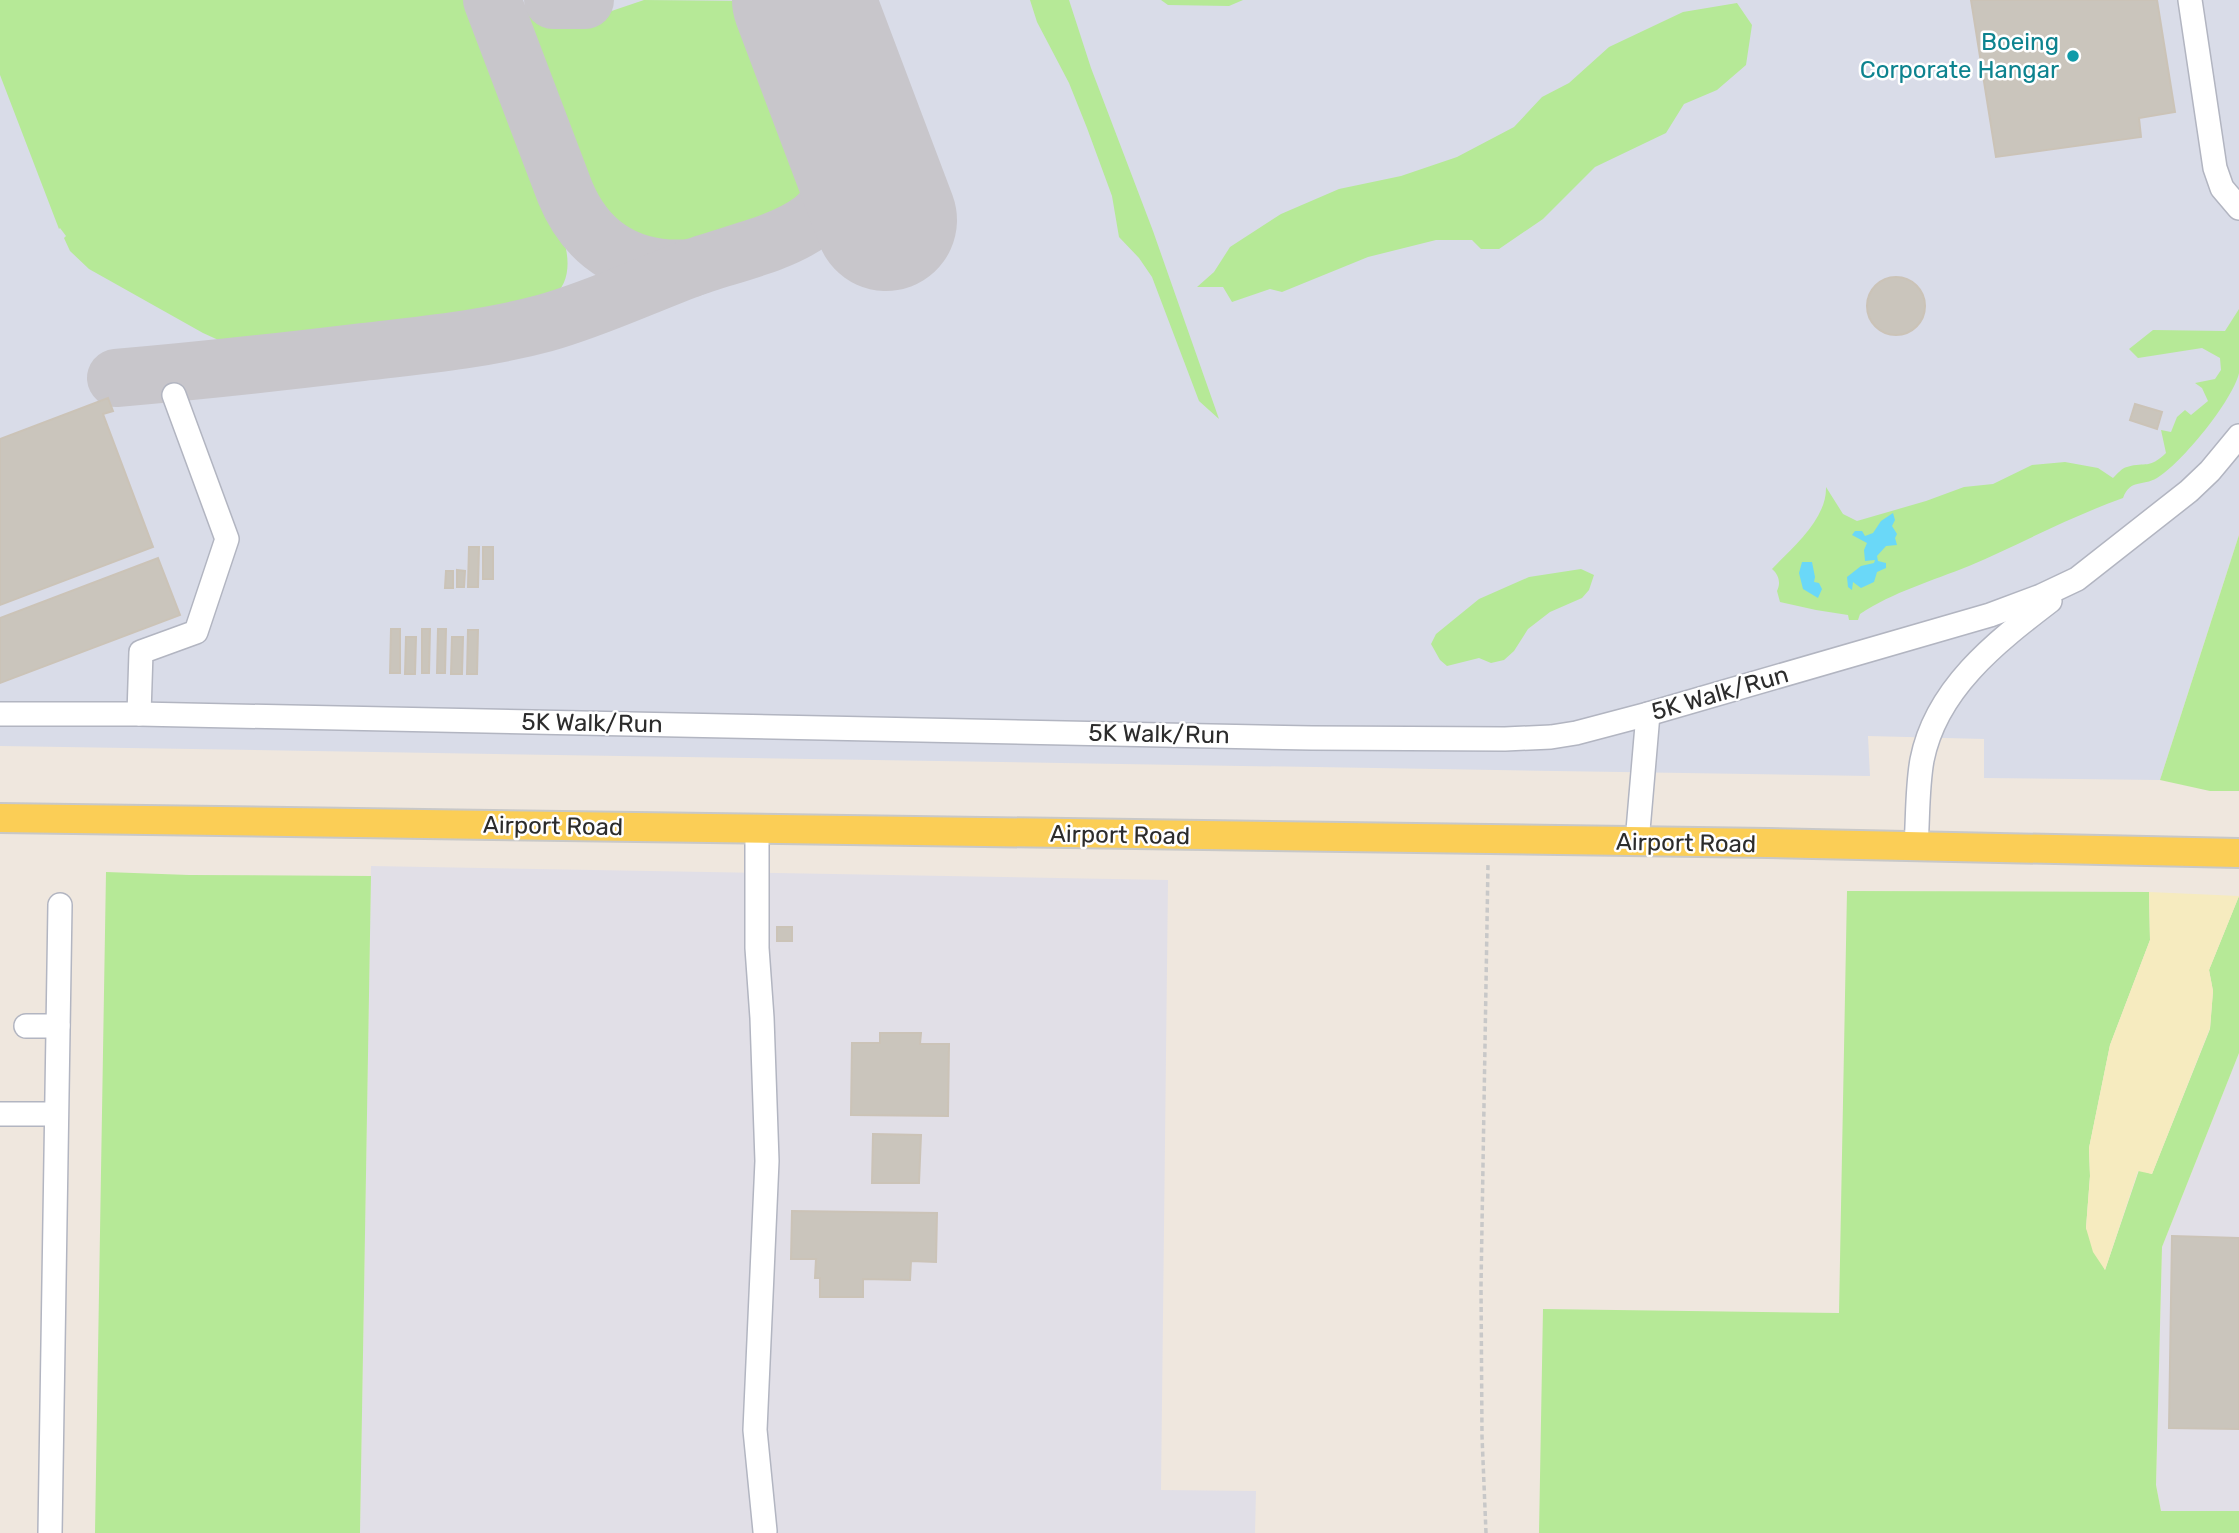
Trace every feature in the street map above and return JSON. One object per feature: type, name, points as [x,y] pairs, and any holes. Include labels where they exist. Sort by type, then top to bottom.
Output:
[{"type":"main road","name":"Airport Road","points":[[0,818],[2239,853]]},
{"type":"lane","points":[[2190,0],[2215,168],[2222,188],[2239,208]]},
{"type":"lane","points":[[139,714],[141,652],[195,632],[227,538],[174,395]]},
{"type":"lane","name":"5K Walk/Run","points":[[0,714],[139,714],[1298,737],[1551,737],[1648,714],[1990,615],[2028,601],[2077,579],[2155,520],[2210,471],[2239,436]]},
{"type":"lane","points":[[1916,846],[1923,757],[1945,700],[1985,654],[2077,579]]},
{"type":"lane","points":[[1637,842],[1648,714]]},
{"type":"lane","points":[[757,830],[757,948],[767,1161],[755,1430],[765,1531]]},
{"type":"lane","points":[[51,1533],[60,905]]},
{"type":"lane","points":[[26,1026],[58,1026]]},
{"type":"lane","points":[[0,1114],[56,1114]]},
{"type":"path","points":[[1486,1533],[1481,1286],[1489,841]]},
{"type":"shaded area","points":[[0,0],[2239,0],[2239,535],[2160,780],[1984,778],[1984,739],[1868,736],[1870,776],[0,746]]},
{"type":"shaded area","points":[[371,866],[1168,880],[1161,1490],[1256,1491],[1255,1533],[360,1533]]},
{"type":"shaded area","points":[[2239,1053],[2239,1511],[2161,1512],[2156,1485],[2162,1247]]},
{"type":"green space","points":[[0,0],[472,0],[564,241],[568,264],[562,286],[551,298],[531,307],[408,329],[262,345],[225,343],[203,333],[89,269],[70,251],[0,75]]},
{"type":"green space","points":[[644,0],[751,1],[815,171],[812,190],[802,205],[778,219],[738,234],[669,251],[636,242],[607,222],[591,206],[515,8],[553,21],[582,21]]},
{"type":"green space","points":[[1030,0],[1069,0],[1091,68],[1153,231],[1219,419],[1199,401],[1152,277],[1119,237],[1112,196],[1087,128],[1069,83],[1037,22]]},
{"type":"green space","points":[[1161,0],[1243,0],[1229,6],[1168,5]]},
{"type":"green space","points":[[1737,3],[1752,25],[1746,65],[1717,90],[1684,104],[1666,133],[1595,167],[1543,219],[1499,249],[1481,249],[1472,240],[1436,240],[1368,257],[1282,292],[1270,289],[1232,302],[1223,287],[1197,287],[1214,272],[1230,247],[1281,214],[1339,189],[1401,176],[1457,157],[1514,127],[1542,97],[1569,83],[1609,47],[1683,12]]},
{"type":"green space","points":[[2239,309],[2239,373],[2235,385],[2192,446],[2157,478],[2133,485],[2123,498],[1969,566],[1886,599],[1860,614],[1858,620],[1849,620],[1848,615],[1780,602],[1777,591],[1779,579],[1772,569],[1815,521],[1825,499],[1826,487],[1843,514],[1857,521],[1964,487],[1993,484],[2032,465],[2065,462],[2098,468],[2113,478],[2125,468],[2155,462],[2166,453],[2161,430],[2171,432],[2177,417],[2185,410],[2191,415],[2208,401],[2202,388],[2195,383],[2215,379],[2221,370],[2220,358],[2202,348],[2138,358],[2129,349],[2153,330],[2225,331]]},
{"type":"green space","points":[[2239,535],[2239,791],[2210,791],[2160,780]]},
{"type":"green space","points":[[1581,569],[1594,575],[1589,590],[1582,598],[1550,612],[1528,629],[1514,651],[1504,660],[1491,663],[1479,658],[1447,666],[1440,660],[1431,644],[1436,634],[1479,599],[1529,577]]},
{"type":"green space","points":[[106,872],[371,876],[360,1533],[95,1533]]},
{"type":"green space","points":[[1847,891],[2149,892],[2150,940],[2110,1045],[2089,1148],[2086,1228],[2105,1270],[2139,1170],[2152,1174],[2210,1029],[2213,991],[2209,970],[2239,896],[2239,1053],[2162,1247],[2156,1485],[2161,1511],[2239,1511],[2239,1533],[1539,1533],[1543,1309],[1839,1313]]},
{"type":"sand","points":[[2149,892],[2239,896],[2209,970],[2213,991],[2210,1028],[2152,1174],[2138,1171],[2105,1270],[2093,1252],[2086,1228],[2089,1148],[2110,1045],[2150,940]]},
{"type":"water","points":[[1893,513],[1895,520],[1892,526],[1897,534],[1897,545],[1886,546],[1877,556],[1878,561],[1886,563],[1886,568],[1877,572],[1874,582],[1861,588],[1853,582],[1852,590],[1848,587],[1847,577],[1861,566],[1874,563],[1875,560],[1865,561],[1864,550],[1867,543],[1852,535],[1855,531],[1862,531],[1865,536],[1873,533],[1881,521]]},
{"type":"water","points":[[1802,562],[1812,562],[1814,582],[1819,583],[1822,589],[1818,598],[1803,589],[1799,573]]},
{"type":"building","name":"Boeing Corporate Hangar","points":[[1971,0],[2157,0],[2175,112],[2139,118],[2141,137],[1996,157]]},
{"type":"building","points":[[1896,277],[1907,279],[1920,290],[1925,306],[1923,317],[1912,330],[1896,335],[1885,333],[1872,322],[1867,306],[1869,295],[1880,282]]},
{"type":"building","points":[[108,398],[113,411],[103,414],[153,547],[0,605],[0,439]]},
{"type":"building","points":[[2135,404],[2162,412],[2157,429],[2130,420]]},
{"type":"building","points":[[469,547],[479,547],[478,587],[468,587]]},
{"type":"building","points":[[483,547],[493,547],[493,579],[483,579]]},
{"type":"building","points":[[158,558],[180,615],[0,683],[0,618]]},
{"type":"building","points":[[457,570],[465,571],[464,587],[457,587]]},
{"type":"building","points":[[446,571],[453,571],[453,588],[445,588]]},
{"type":"building","points":[[391,629],[400,629],[400,673],[390,673]]},
{"type":"building","points":[[422,629],[430,629],[429,673],[422,673]]},
{"type":"building","points":[[438,629],[446,629],[445,673],[437,673]]},
{"type":"building","points":[[468,630],[478,630],[477,674],[467,674]]},
{"type":"building","points":[[406,637],[416,637],[415,674],[405,674]]},
{"type":"building","points":[[452,637],[463,637],[462,674],[451,674]]},
{"type":"building","points":[[777,927],[792,927],[792,941],[777,941]]},
{"type":"building","points":[[880,1033],[921,1033],[920,1044],[949,1044],[948,1116],[851,1115],[852,1043],[880,1043]]},
{"type":"building","points":[[873,1134],[921,1135],[919,1183],[872,1183]]},
{"type":"building","points":[[792,1211],[937,1213],[936,1262],[911,1261],[910,1280],[863,1279],[863,1297],[820,1297],[820,1278],[815,1278],[816,1259],[791,1259]]},
{"type":"building","points":[[2172,1236],[2239,1238],[2239,1429],[2169,1428]]},
{"type":"taxiway","points":[[492,0],[565,192],[586,228],[615,253],[632,261],[650,266],[692,268]]},
{"type":"taxiway","points":[[553,0],[585,0]]},
{"type":"taxiway","points":[[116,378],[455,341],[523,329],[564,317],[689,269],[769,243],[799,229],[812,221],[826,206],[861,153]]},
{"type":"runway","points":[[803,0],[886,220]]},
{"type":"place","name":"Boeing Corporate Hangar","points":[[2073,56]]}]
